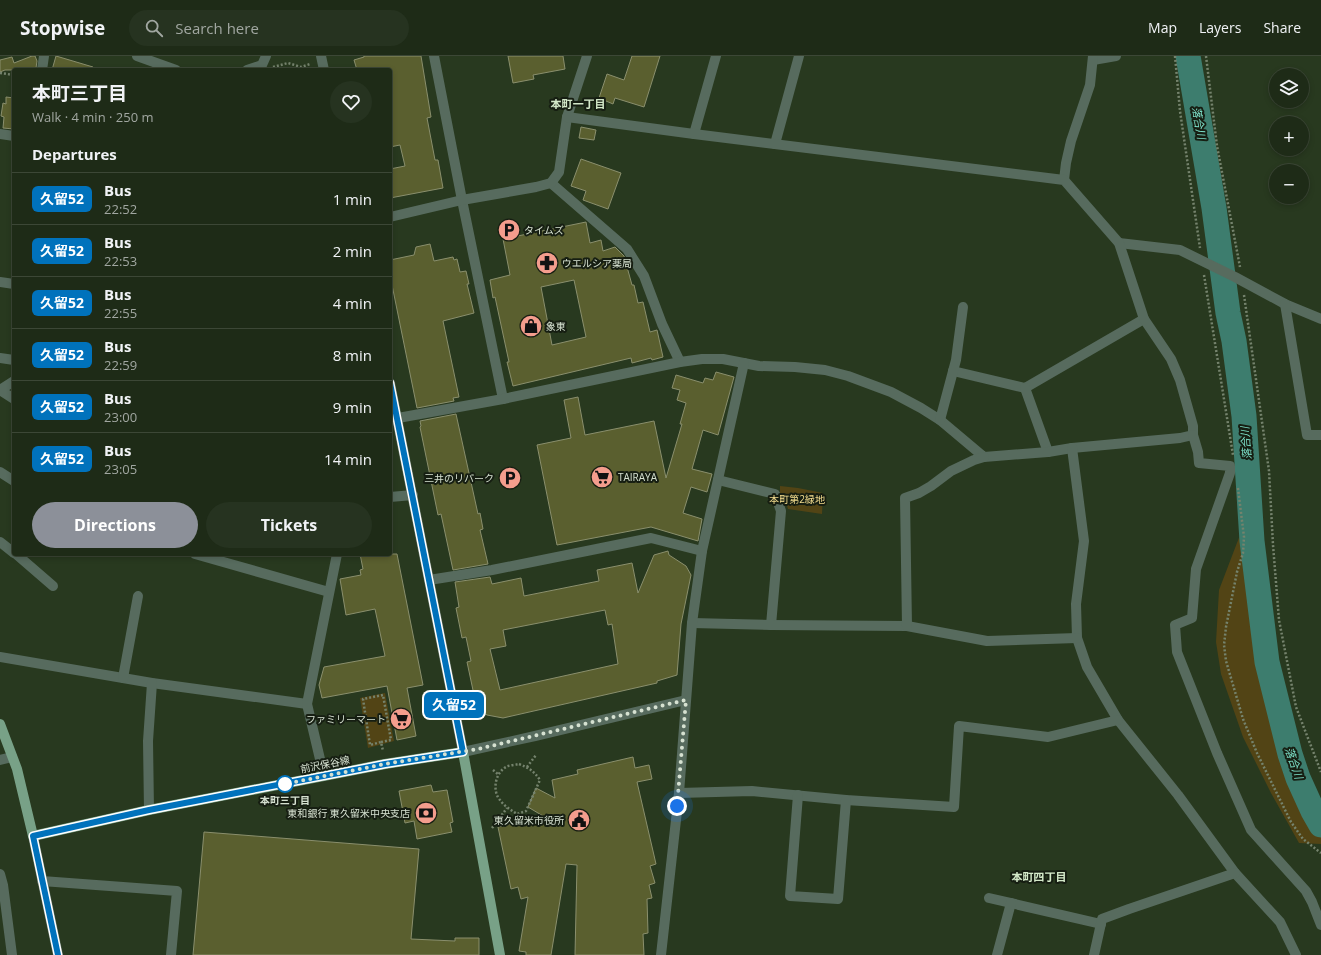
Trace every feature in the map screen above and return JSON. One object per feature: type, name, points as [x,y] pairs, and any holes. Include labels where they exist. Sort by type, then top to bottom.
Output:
[{"type":"main road","points":[[0,724],[17,769],[33,836]]},
{"type":"main road","name":"前沢保谷線","points":[[33,836],[149,810],[385,764],[463,752]]},
{"type":"main road","points":[[463,752],[500,955]]},
{"type":"street","points":[[42,68],[44,56]]},
{"type":"street","points":[[137,56],[170,68]]},
{"type":"street","points":[[321,56],[324,68]]},
{"type":"street","points":[[434,56],[503,399]]},
{"type":"street","points":[[392,216],[551,183],[559,172],[567,117],[588,56]]},
{"type":"street","points":[[694,134],[716,56]]},
{"type":"street","points":[[775,144],[799,56]]},
{"type":"street","points":[[1064,180],[1071,141],[1090,85],[1093,58],[1116,56]]},
{"type":"street","points":[[251,68],[264,61]]},
{"type":"street","points":[[567,117],[1064,180],[1119,243],[1144,319],[1171,359],[1180,380],[1193,426],[1199,463],[1230,466],[1230,473],[1196,569],[1192,618],[1175,625],[1176,652],[1217,753],[1251,830],[1306,891],[1321,925]]},
{"type":"street","points":[[0,134],[12,136]]},
{"type":"street","points":[[551,183],[627,249],[644,276],[662,324],[680,362]]},
{"type":"street","points":[[1119,243],[1180,250],[1285,304],[1321,319]]},
{"type":"street","points":[[0,282],[12,284]]},
{"type":"street","points":[[1285,304],[1307,435],[1321,435]]},
{"type":"street","points":[[940,420],[956,360],[963,308]]},
{"type":"street","points":[[953,371],[1026,388],[1144,319]]},
{"type":"street","points":[[0,358],[12,360]]},
{"type":"street","points":[[398,418],[503,399],[680,362],[702,359],[724,359],[759,366],[825,370],[848,376],[891,392],[940,420],[984,457]]},
{"type":"street","points":[[661,955],[678,792],[692,623],[702,550],[744,363]]},
{"type":"street","points":[[12,382],[0,390],[12,397]]},
{"type":"street","points":[[1026,388],[1048,452]]},
{"type":"street","points":[[392,393],[463,752],[686,700]]},
{"type":"street","points":[[906,626],[905,498],[919,493],[931,486],[951,470],[984,457],[1180,438],[1194,434]]},
{"type":"street","points":[[1072,448],[1084,541],[1076,604],[1078,638],[1087,667],[1118,720],[1178,795],[1234,873],[1280,922],[1296,955]]},
{"type":"street","points":[[0,472],[12,480]]},
{"type":"street","points":[[718,480],[775,494],[781,511],[771,625]]},
{"type":"street","points":[[392,498],[413,495]]},
{"type":"street","points":[[430,580],[492,570],[652,538],[702,550]]},
{"type":"street","points":[[0,542],[12,551]]},
{"type":"street","points":[[19,556],[53,586]]},
{"type":"street","points":[[202,556],[330,592]]},
{"type":"street","points":[[324,776],[307,704],[338,556]]},
{"type":"street","points":[[123,678],[138,596]]},
{"type":"street","points":[[692,623],[906,626],[987,641],[1078,638]]},
{"type":"street","points":[[0,657],[152,683],[307,704]]},
{"type":"street","points":[[149,810],[148,741],[152,683]]},
{"type":"street","points":[[678,792],[752,791],[846,800],[954,807],[959,726],[1048,738],[1118,720]]},
{"type":"street","points":[[0,760],[12,757]]},
{"type":"street","points":[[798,795],[790,896],[838,899],[846,800]]},
{"type":"street","points":[[33,836],[58,955]]},
{"type":"street","points":[[1094,955],[1102,919],[1234,873]]},
{"type":"street","points":[[0,874],[3,885],[12,955]]},
{"type":"street","points":[[42,881],[178,891],[171,955]]},
{"type":"street","points":[[989,898],[1101,924]]},
{"type":"street","points":[[997,955],[1011,903]]},
{"type":"path","points":[[1175,56],[1180,111],[1205,262],[1233,456]]},
{"type":"path","points":[[1206,56],[1217,146],[1269,471],[1279,620],[1296,707],[1321,772]]},
{"type":"path","points":[[264,61],[270,68],[288,63],[301,67],[310,64]]},
{"type":"path","points":[[0,73],[12,75]]},
{"type":"path","points":[[1238,486],[1244,537],[1243,553],[1237,572],[1226,627],[1224,645],[1226,661],[1243,719],[1257,753],[1291,822],[1303,838],[1321,853]]},
{"type":"path","points":[[383,695],[391,740],[381,742],[370,745],[363,699],[383,695]]},
{"type":"path","points":[[381,742],[383,751]]},
{"type":"path","points":[[527,768],[536,755]]},
{"type":"path","points":[[519,764],[535,773],[540,780],[526,811],[517,814],[507,808],[498,799],[495,788],[499,774],[506,767],[519,764]]},
{"type":"path","points":[[493,770],[499,774]]},
{"type":"path","points":[[492,828],[507,808]]},
{"type":"green space","name":"本町第2緑地","points":[[780,486],[823,493],[822,514],[788,509],[784,496],[780,493]]},
{"type":"green space","points":[[1252,534],[1267,662],[1290,754],[1313,811],[1321,825],[1321,844],[1299,843],[1271,793],[1243,737],[1221,674],[1216,642],[1219,590],[1240,535]]},
{"type":"green space","points":[[385,693],[394,741],[368,748],[360,698]]},
{"type":"building","points":[[32,56],[35,56],[37,61],[36,68],[12,68],[12,70],[0,72],[0,60],[12,57],[14,63]]},
{"type":"building","points":[[56,56],[93,67],[93,68],[53,68]]},
{"type":"building","points":[[421,56],[431,117],[427,118],[435,160],[438,160],[443,188],[392,198],[392,169],[405,166],[400,145],[392,147],[392,68],[356,68],[354,60],[364,57]]},
{"type":"building","points":[[508,56],[563,56],[565,69],[533,75],[534,79],[513,83]]},
{"type":"building","points":[[632,56],[660,56],[644,107],[615,98],[613,104],[599,98],[607,74],[624,80]]},
{"type":"building","points":[[6,97],[12,98],[12,129],[3,128],[4,117],[1,116],[3,103],[6,104]]},
{"type":"building","points":[[581,127],[596,130],[594,140],[579,138]]},
{"type":"building","points":[[581,159],[621,173],[608,209],[583,200],[586,191],[571,186]]},
{"type":"building","points":[[586,222],[590,243],[601,240],[603,251],[615,247],[624,256],[632,285],[634,285],[638,303],[643,302],[650,332],[657,330],[663,357],[652,360],[651,358],[632,363],[631,358],[513,386],[495,297],[493,298],[490,280],[510,275],[503,239]],"holes":[[[574,280],[586,337],[552,345],[541,287]]]},
{"type":"building","points":[[430,244],[434,261],[453,257],[454,260],[457,259],[460,272],[466,271],[469,284],[467,284],[474,313],[443,321],[459,397],[453,398],[454,401],[417,408],[392,285],[392,260],[414,255],[416,247]]},
{"type":"building","points":[[716,372],[734,377],[718,435],[703,430],[692,469],[712,474],[707,492],[691,487],[683,513],[702,519],[698,541],[651,527],[557,545],[537,445],[571,438],[564,400],[578,397],[585,435],[654,421],[666,478],[682,424],[680,424],[686,403],[677,400],[680,390],[672,388],[676,375],[703,383],[705,378],[713,380]]},
{"type":"building","points":[[456,414],[478,514],[480,513],[483,529],[480,530],[488,564],[453,570],[441,514],[438,515],[420,421]]},
{"type":"building","points":[[668,551],[669,555],[686,566],[691,575],[681,624],[677,675],[657,681],[657,683],[503,718],[487,715],[477,709],[467,662],[471,661],[466,637],[462,638],[456,608],[459,607],[455,582],[490,577],[492,584],[521,578],[524,596],[599,581],[597,570],[632,563],[638,593],[654,555]],"holes":[[[605,610],[608,625],[612,624],[618,664],[500,690],[490,649],[506,646],[503,630]]]},
{"type":"building","points":[[392,554],[397,554],[423,685],[407,688],[416,736],[397,740],[387,686],[322,698],[319,685],[324,667],[385,656],[375,609],[346,615],[340,579],[361,575],[360,570],[363,569],[360,556],[392,556]]},
{"type":"building","points":[[633,757],[635,768],[649,765],[652,779],[637,782],[656,864],[650,866],[655,883],[649,885],[652,898],[647,899],[648,933],[643,934],[644,955],[575,955],[577,865],[566,864],[551,955],[526,955],[526,952],[519,951],[528,897],[521,899],[518,887],[511,889],[498,827],[543,816],[528,807],[536,788],[555,798],[552,780],[578,774],[577,770]]},
{"type":"building","points":[[431,785],[433,792],[447,790],[453,822],[450,823],[452,832],[417,839],[414,821],[405,823],[399,791]]},
{"type":"building","points":[[204,832],[419,849],[411,939],[455,941],[455,938],[479,938],[479,955],[193,955]]},
{"type":"waterway","name":"落合川","points":[[1188,56],[1214,208],[1244,416],[1252,541],[1267,662],[1290,754],[1298,778],[1321,825]]},
{"type":"bus line","name":"久留52","points":[[58,955],[33,836],[149,810],[385,764],[463,752],[392,392]]},
{"type":"place","name":"タイムズ","points":[[509,230]]},
{"type":"place","name":"ウエルシア薬局","points":[[547,263]]},
{"type":"place","name":"象東","points":[[531,326]]},
{"type":"place","name":"TAIRAYA","points":[[602,477]]},
{"type":"place","name":"三井のリパーク","points":[[510,478]]},
{"type":"place","name":"ファミリーマート","points":[[401,719]]},
{"type":"place","name":"本町三丁目","points":[[285,784]]},
{"type":"place","name":"東和銀行 東久留米中央支店","points":[[426,813]]},
{"type":"place","name":"東久留米市役所","points":[[579,820]]},
{"type":"district","name":"本町一丁目","points":[[578,104]]},
{"type":"district","name":"本町四丁目","points":[[1039,877]]},
{"type":"route","points":[[285,784],[280,785],[385,764],[478,749],[686,700],[677,806]]}]
